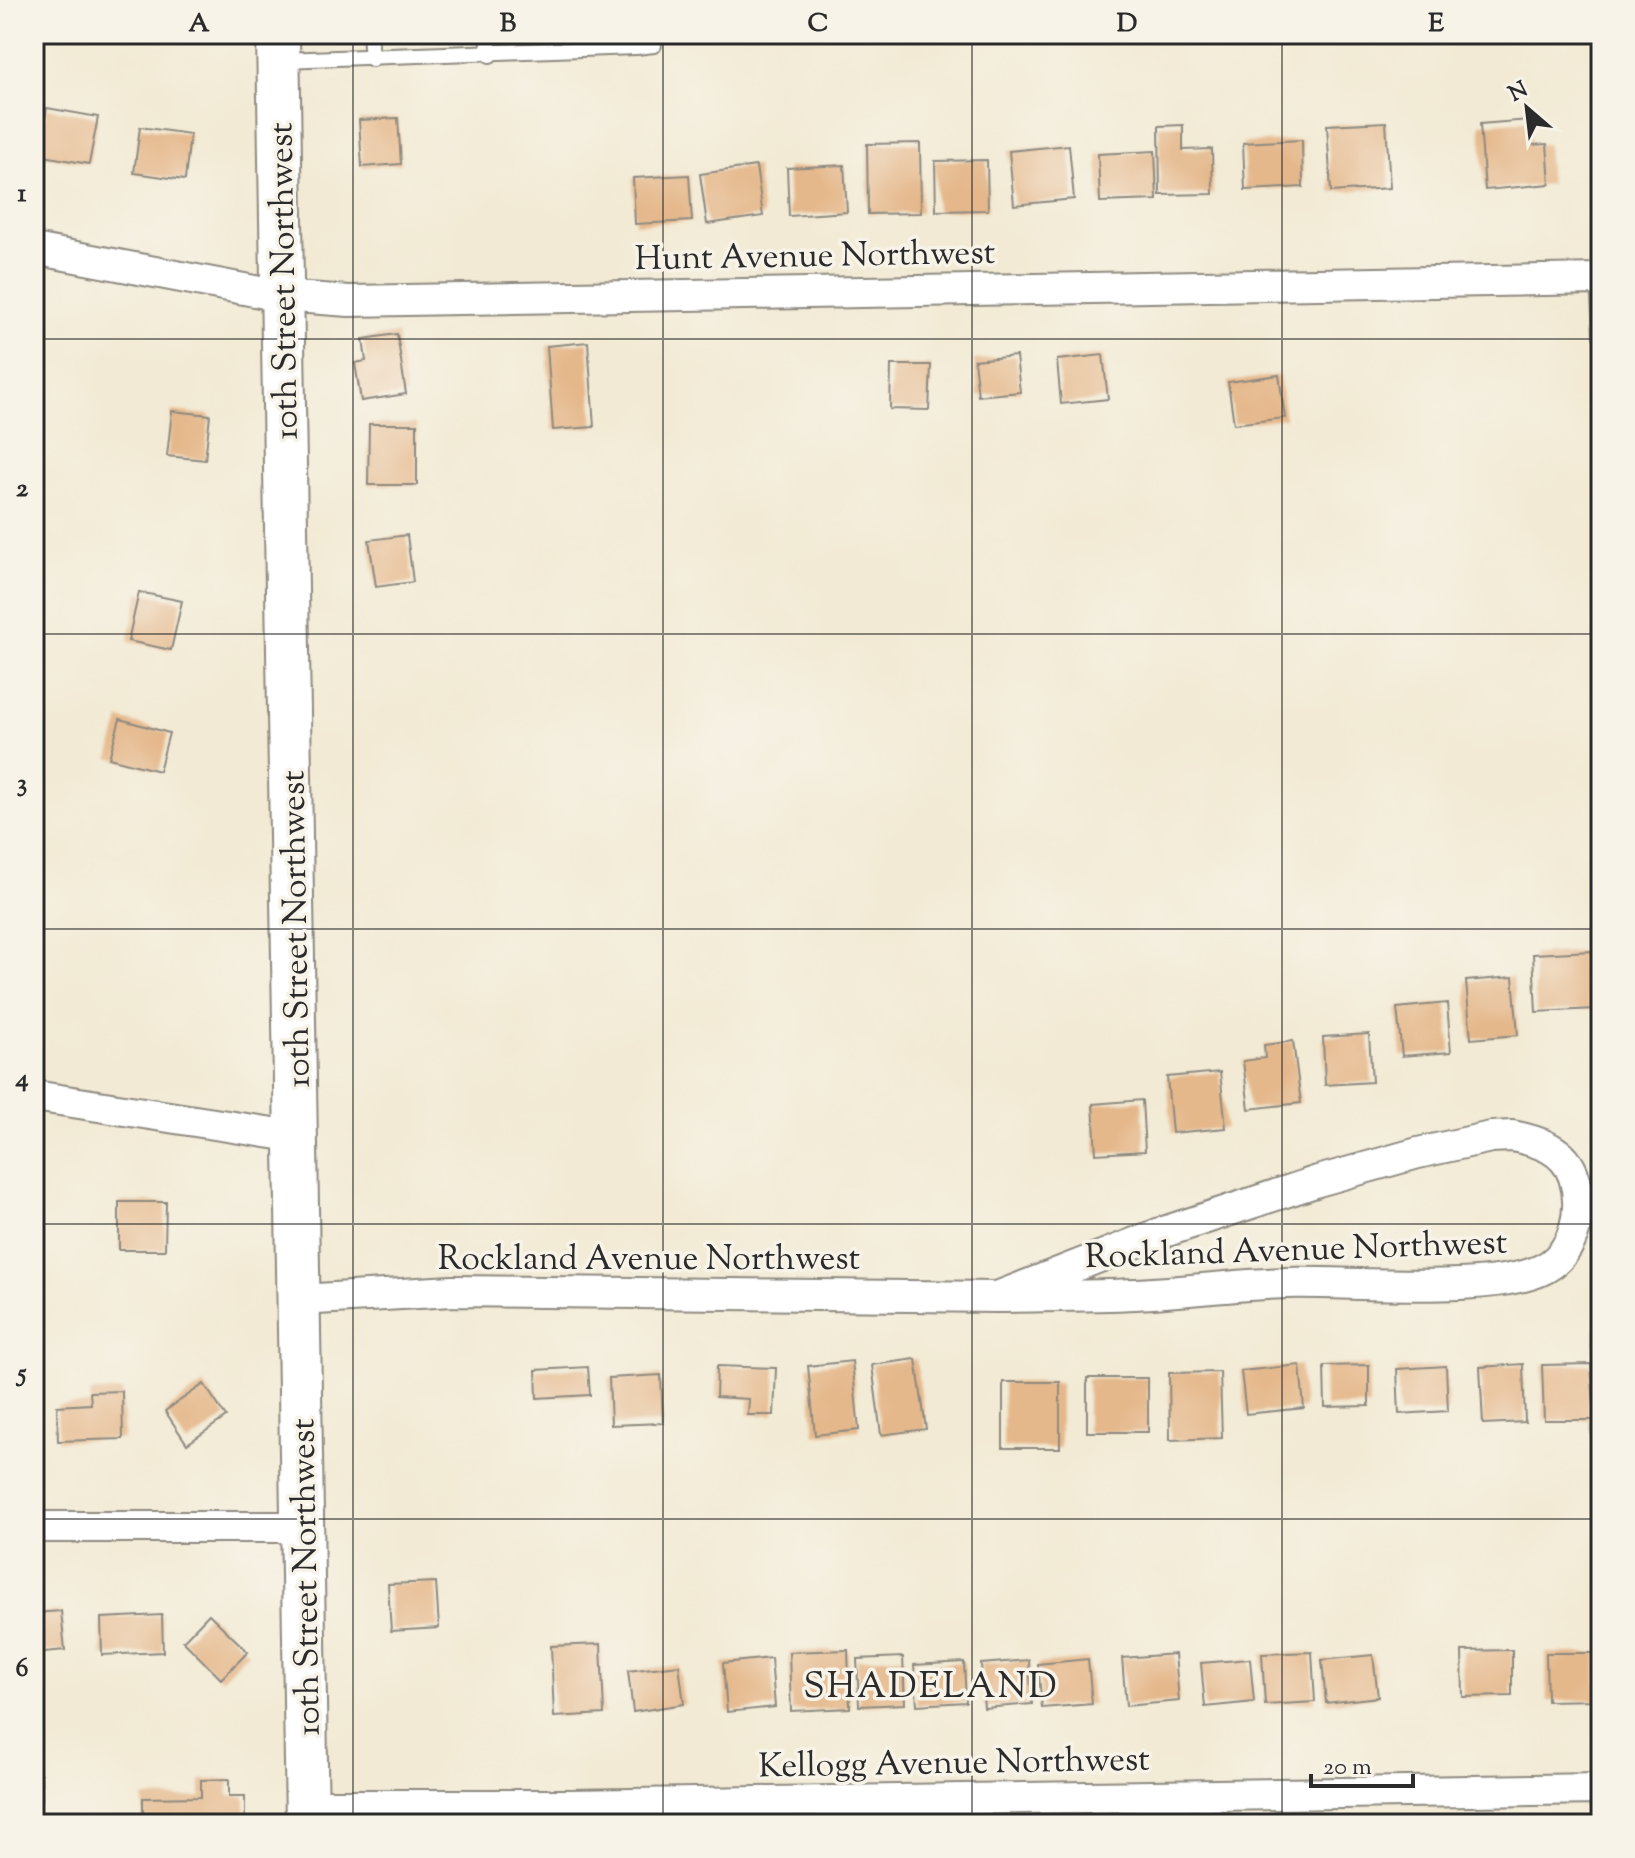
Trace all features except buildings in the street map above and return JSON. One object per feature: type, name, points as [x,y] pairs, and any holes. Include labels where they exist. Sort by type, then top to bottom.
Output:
[{"type":"main road","name":"10th Street Northwest","points":[[278,47],[307,1815]]},
{"type":"street","name":"Hunt Avenue Northwest","points":[[34,249],[281,296],[349,301],[1600,279]]},
{"type":"street","points":[[34,1096],[194,1124],[298,1137]]},
{"type":"street","name":"Rockland Avenue Northwest","points":[[300,1300],[452,1291],[997,1297],[1136,1294],[1285,1283],[1464,1283],[1525,1277],[1548,1267],[1566,1250],[1576,1224],[1579,1196],[1573,1173],[1559,1154],[1539,1141],[1512,1136],[1491,1137],[1318,1181],[1158,1234],[997,1297]]},
{"type":"street","points":[[34,1527],[304,1527]]},
{"type":"street","name":"Kellogg Avenue Northwest","points":[[307,1815],[569,1805],[1601,1789]]},
{"type":"lane","points":[[370,34],[372,59]]},
{"type":"lane","points":[[488,34],[490,55]]},
{"type":"lane","points":[[278,47],[372,59],[490,55],[654,45],[654,34]]},
{"type":"lane","points":[[1600,279],[1601,336]]},
{"type":"green space","points":[[1601,1273],[1601,1478],[1590,1423]]},
{"type":"district","name":"SHADELAND","points":[[931,1684]]}]
